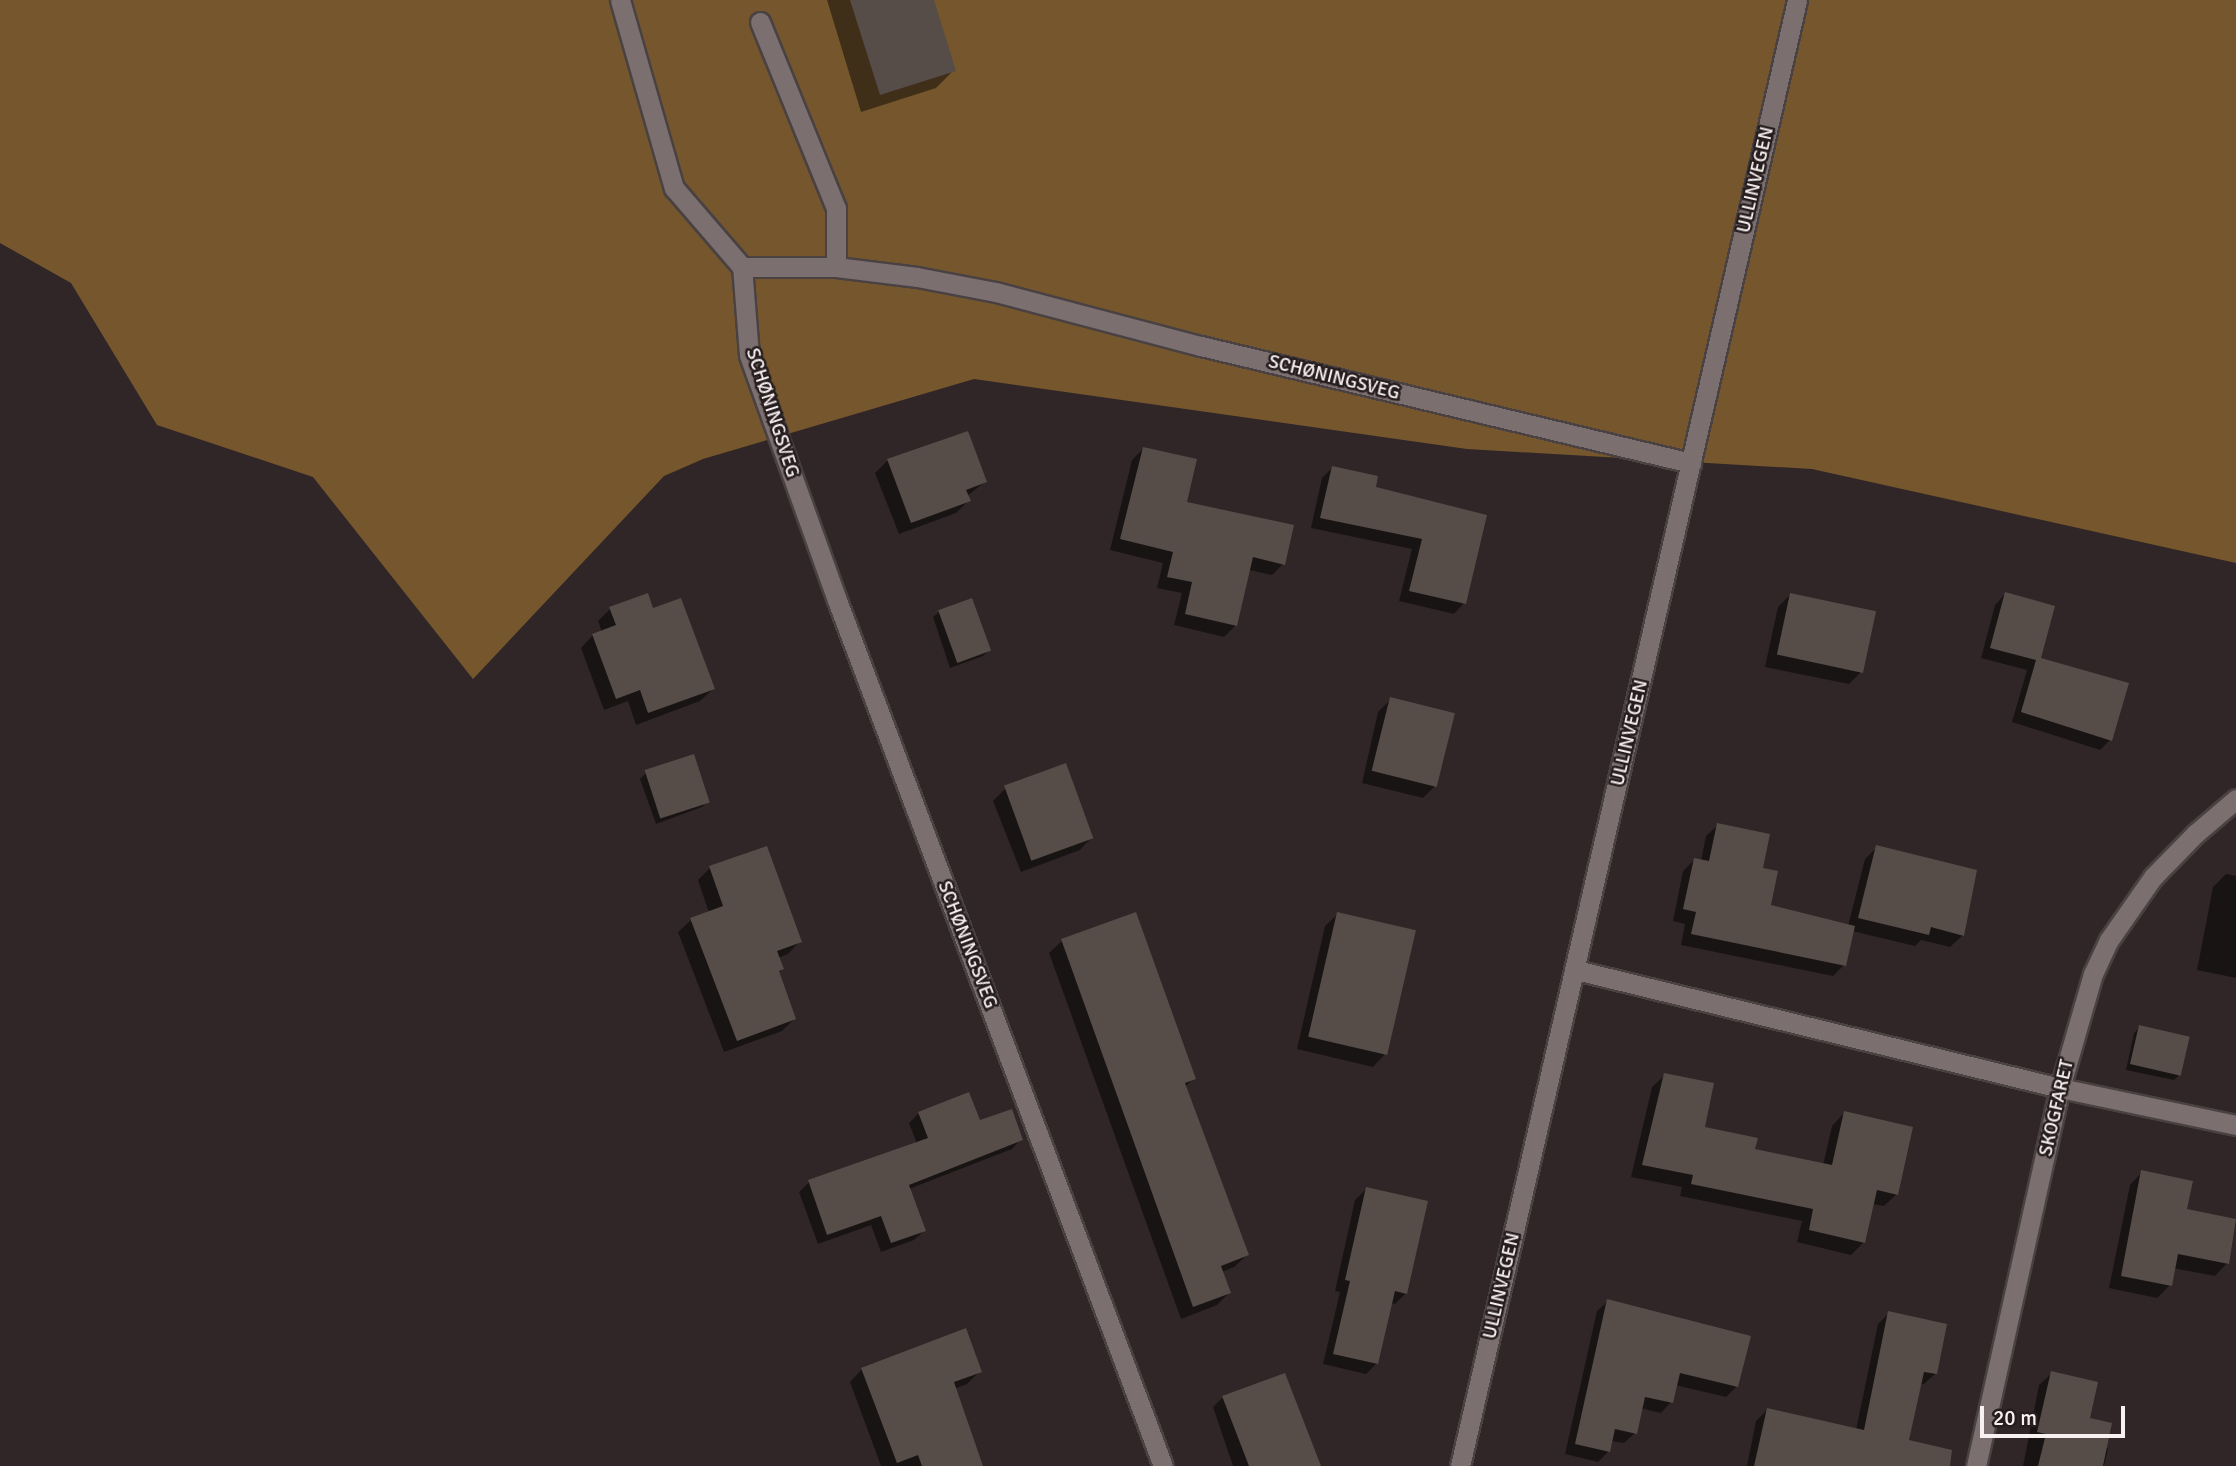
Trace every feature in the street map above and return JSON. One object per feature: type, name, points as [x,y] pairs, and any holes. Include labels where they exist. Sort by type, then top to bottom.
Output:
[{"type":"street","points":[[620,0],[674,188],[742,267]]},
{"type":"street","name":"ULLINVEGEN","points":[[1460,1466],[1797,0]]},
{"type":"street","points":[[760,22],[835,208],[836,267]]},
{"type":"street","name":"SCHØNINGSVEG","points":[[1163,1466],[837,600],[749,355],[742,267],[836,267],[917,277],[996,292],[1201,346],[1691,463]]},
{"type":"street","name":"SKOGFARET","points":[[1976,1466],[2060,1088],[2080,1010],[2109,940],[2153,877],[2195,834],[2236,799]]},
{"type":"street","points":[[1576,970],[2060,1088],[2236,1125]]},
{"type":"shaded area","points":[[0,0],[2236,0],[2236,563],[1812,469],[1467,449],[974,379],[703,459],[664,476],[473,679],[313,477],[157,425],[71,283],[0,243]]},
{"type":"building","points":[[850,0],[934,0],[956,71],[880,95]]},
{"type":"building","points":[[968,431],[987,482],[966,490],[971,501],[911,523],[887,459]]},
{"type":"building","points":[[1143,447],[1197,459],[1187,502],[1294,525],[1285,565],[1253,557],[1237,626],[1185,614],[1192,582],[1167,577],[1173,552],[1120,539]]},
{"type":"building","points":[[1332,466],[1378,476],[1376,487],[1487,515],[1466,604],[1409,591],[1422,539],[1320,518]]},
{"type":"building","points":[[2005,592],[2055,606],[2041,658],[2129,683],[2112,741],[2021,712],[2036,660],[1990,648]]},
{"type":"building","points":[[648,593],[653,608],[681,598],[715,689],[648,713],[640,690],[616,699],[592,634],[616,625],[609,607]]},
{"type":"building","points":[[1790,593],[1876,611],[1863,673],[1777,655]]},
{"type":"building","points":[[972,598],[991,651],[957,663],[938,610]]},
{"type":"building","points":[[1390,697],[1455,713],[1437,787],[1372,771]]},
{"type":"building","points":[[694,754],[710,803],[660,819],[645,770]]},
{"type":"building","points":[[1066,763],[1093,838],[1031,861],[1004,786]]},
{"type":"building","points":[[1717,823],[1770,834],[1763,868],[1778,871],[1771,905],[1855,926],[1846,966],[1691,934],[1696,912],[1683,909],[1694,858],[1709,861]]},
{"type":"building","points":[[1876,845],[1977,870],[1964,936],[1931,927],[1929,935],[1858,918]]},
{"type":"building","points":[[767,846],[802,942],[777,951],[784,969],[779,971],[796,1019],[737,1041],[690,918],[723,906],[709,866]]},
{"type":"building","points":[[1136,912],[1196,1079],[1185,1083],[1249,1255],[1221,1266],[1231,1293],[1193,1307],[1061,939]]},
{"type":"building","points":[[1337,912],[1416,930],[1387,1055],[1308,1037]]},
{"type":"building","points":[[2139,1025],[2190,1037],[2181,1076],[2130,1064]]},
{"type":"building","points":[[1664,1073],[1714,1083],[1705,1127],[1758,1138],[1755,1149],[1832,1165],[1844,1111],[1913,1127],[1898,1195],[1877,1190],[1865,1243],[1809,1230],[1813,1209],[1691,1184],[1693,1175],[1642,1165]]},
{"type":"building","points":[[969,1092],[980,1120],[1012,1109],[1023,1140],[909,1185],[926,1231],[891,1243],[881,1216],[827,1235],[808,1180],[928,1138],[918,1112]]},
{"type":"building","points":[[2141,1170],[2193,1181],[2187,1209],[2236,1219],[2229,1264],[2178,1254],[2172,1286],[2121,1276]]},
{"type":"building","points":[[1366,1187],[1428,1201],[1407,1294],[1395,1291],[1378,1364],[1333,1354],[1350,1281],[1345,1280]]},
{"type":"building","points":[[1607,1299],[1751,1336],[1738,1387],[1680,1373],[1673,1403],[1645,1397],[1637,1434],[1615,1429],[1610,1452],[1575,1444]]},
{"type":"building","points":[[1888,1311],[1947,1324],[1937,1374],[1924,1372],[1909,1440],[1952,1450],[1950,1466],[1754,1466],[1767,1408],[1864,1430]]},
{"type":"building","points":[[966,1328],[982,1372],[954,1382],[983,1466],[922,1466],[918,1455],[897,1463],[861,1368]]},
{"type":"building","points":[[2051,1371],[2098,1382],[2090,1418],[2112,1423],[2103,1466],[2038,1466],[2046,1434],[2037,1432]]},
{"type":"building","points":[[1285,1373],[1321,1466],[1249,1466],[1222,1396]]}]
